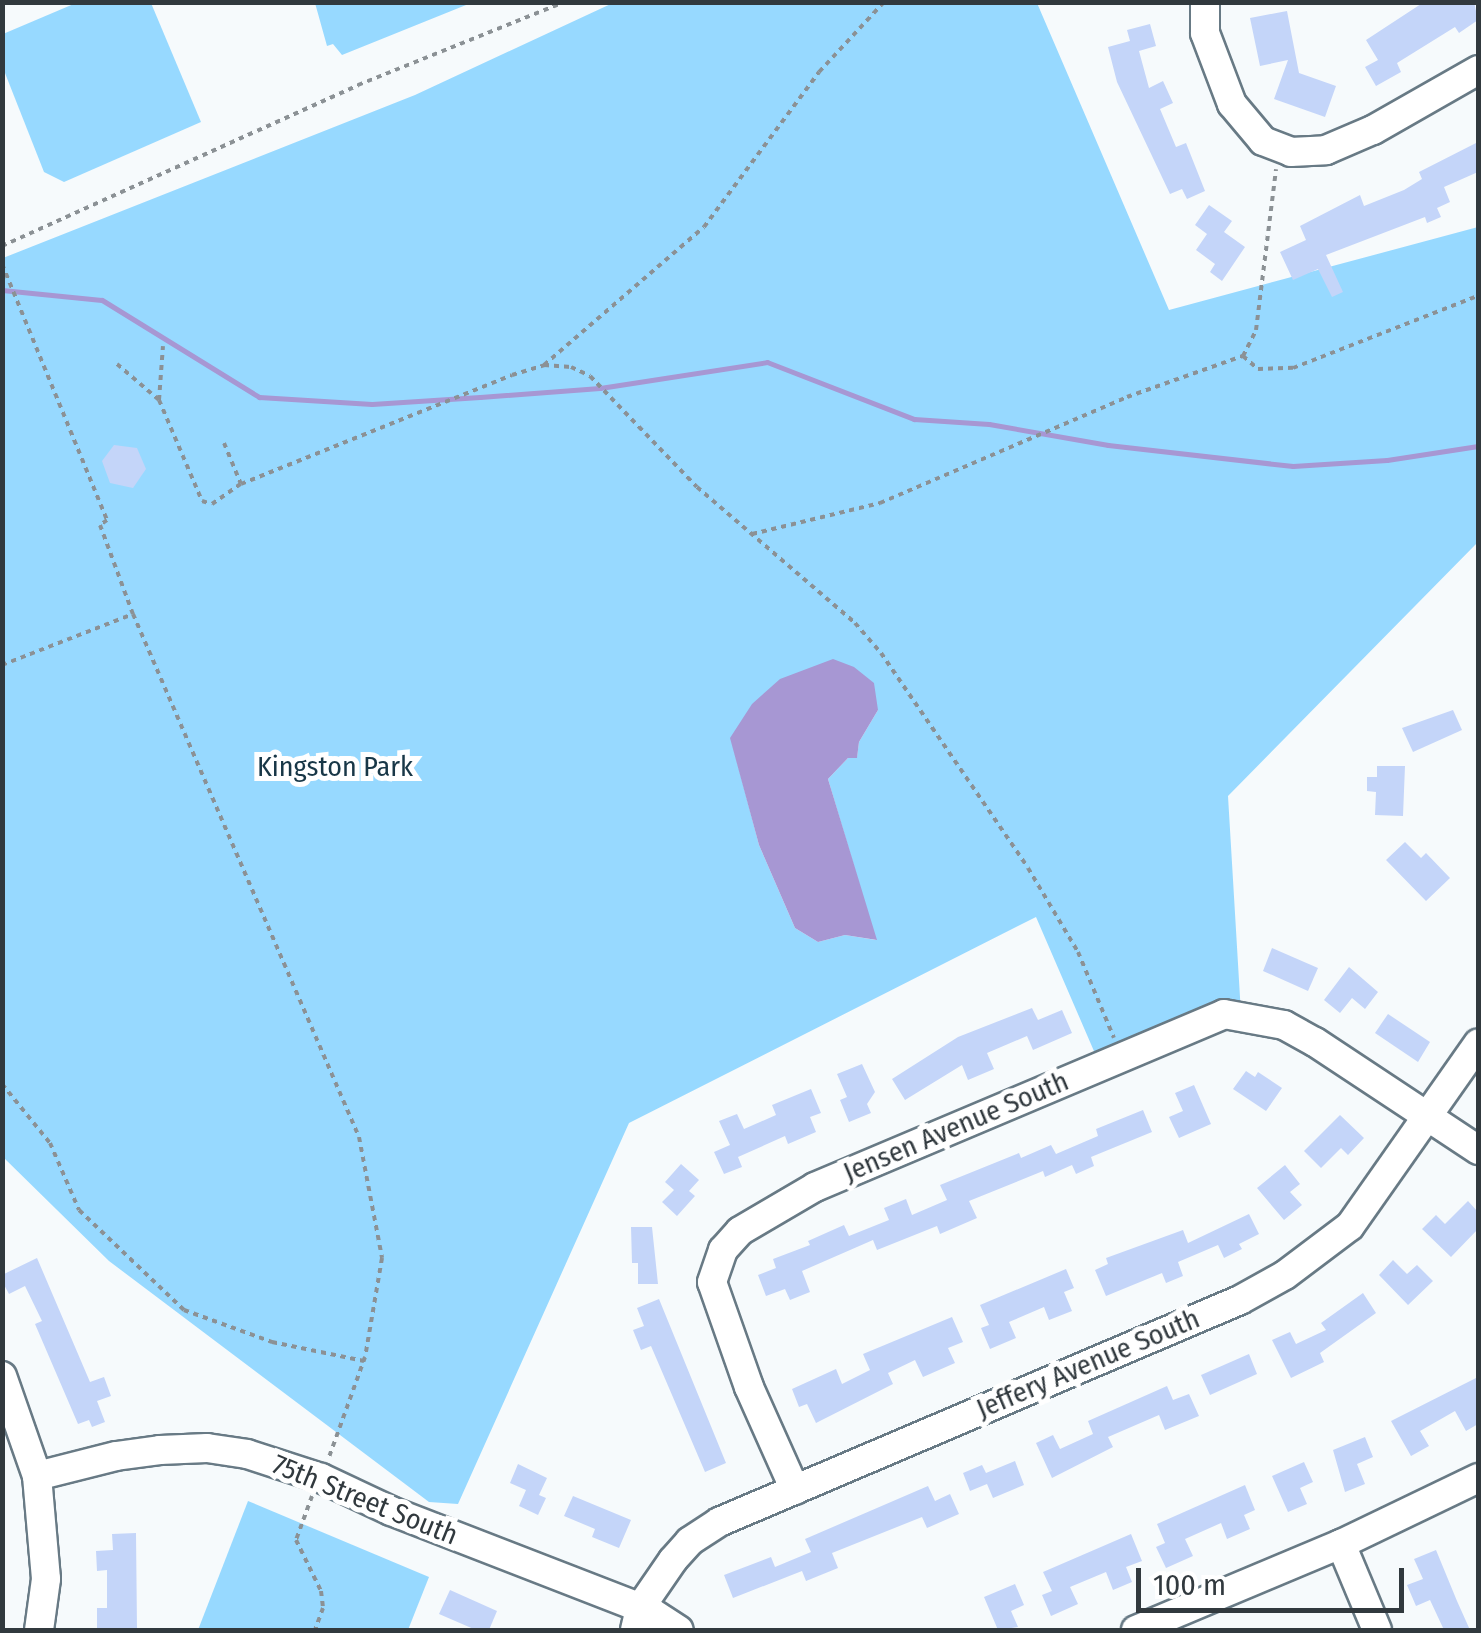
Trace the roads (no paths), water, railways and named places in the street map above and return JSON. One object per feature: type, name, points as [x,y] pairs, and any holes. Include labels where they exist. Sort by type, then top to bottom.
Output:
[{"type":"street","points":[[1206,2],[1204,33],[1228,93],[1244,123],[1279,149],[1326,150],[1373,130],[1478,70]]},
{"type":"street","name":"Jensen Avenue South","points":[[795,1490],[716,1301],[712,1282],[722,1250],[740,1230],[815,1187],[1224,1014],[1241,1014],[1284,1025],[1478,1150]]},
{"type":"street","name":"Jeffery Avenue South","points":[[638,1619],[690,1541],[720,1522],[1240,1300],[1285,1276],[1350,1226],[1430,1118],[1478,1044]]},
{"type":"street","points":[[2,1376],[37,1476],[46,1579],[39,1630]]},
{"type":"street","name":"75th Street South","points":[[37,1476],[116,1456],[208,1448],[247,1454],[320,1478],[638,1619],[679,1630]]},
{"type":"street","points":[[1136,1630],[1341,1544],[1478,1478]]},
{"type":"street","points":[[1341,1544],[1377,1630]]},
{"type":"waterway","points":[[2,290],[102,300],[259,397],[372,404],[480,397],[600,388],[767,362],[914,419],[989,424],[1108,445],[1293,466],[1387,460],[1478,446]]},
{"type":"park label","name":"Kingston Park","points":[[335,767]]}]
